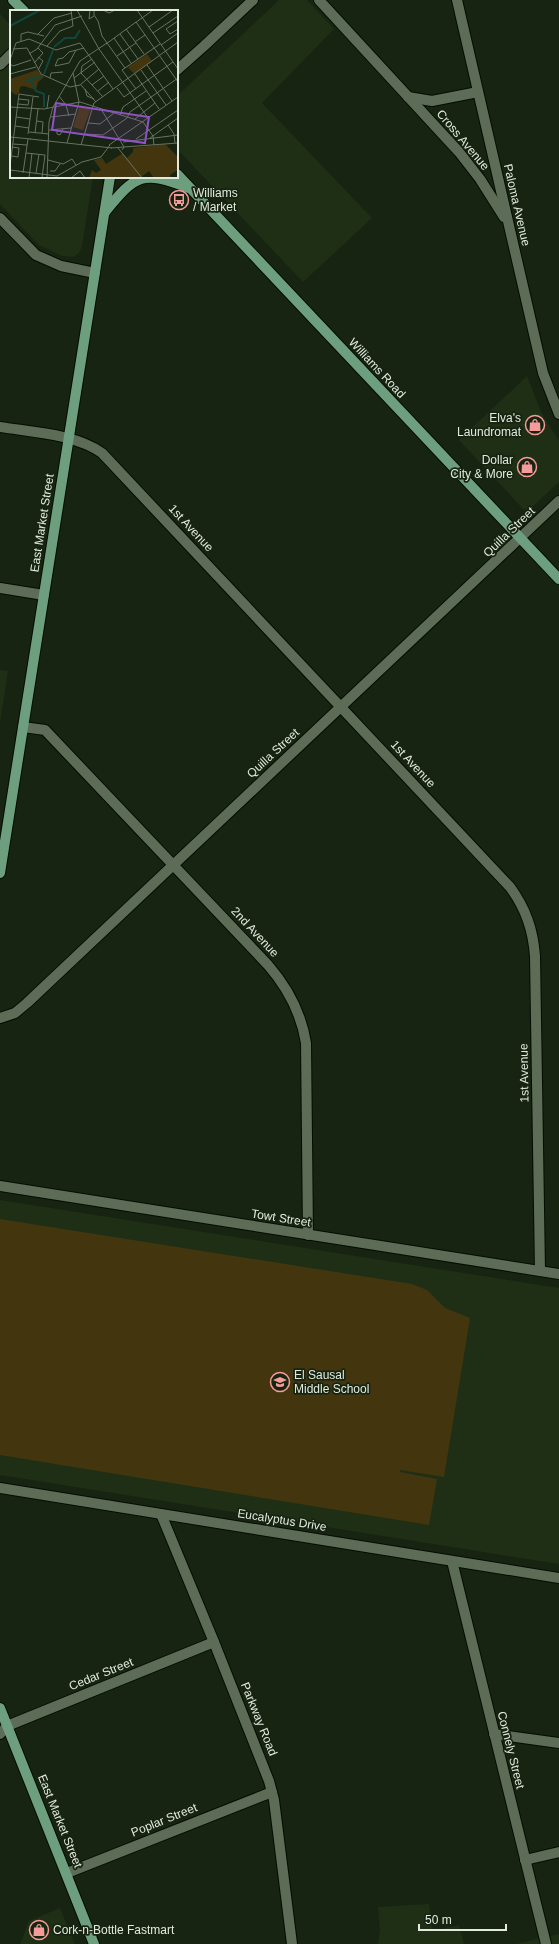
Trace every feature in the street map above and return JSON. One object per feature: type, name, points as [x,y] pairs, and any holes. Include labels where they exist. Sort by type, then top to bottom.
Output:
[{"type":"main road","points":[[13,0],[23,10]]},
{"type":"main road","name":"Williams Road","points":[[178,175],[559,579]]},
{"type":"main road","name":"East Market Street","points":[[0,872],[110,178]]},
{"type":"main road","points":[[105,212],[127,186],[143,178],[160,178],[192,190]]},
{"type":"main road","name":"East Market Street","points":[[0,1708],[94,1944]]},
{"type":"street","points":[[178,69],[253,0]]},
{"type":"street","name":"Cross Avenue","points":[[318,0],[463,157],[480,179],[508,223]]},
{"type":"street","name":"Paloma Avenue","points":[[457,0],[543,373],[559,414]]},
{"type":"street","points":[[0,65],[10,55]]},
{"type":"street","name":"Cross Avenue","points":[[408,97],[432,101],[478,92]]},
{"type":"street","points":[[0,218],[36,255],[61,266],[95,273]]},
{"type":"street","name":"1st Avenue","points":[[0,427],[69,439],[91,446],[108,460],[510,887],[519,899],[529,920],[535,956],[540,1271]]},
{"type":"street","name":"Quilla Street","points":[[0,1018],[14,1013],[27,1003],[559,502]]},
{"type":"street","points":[[0,588],[44,595]]},
{"type":"street","name":"2nd Avenue","points":[[23,726],[45,730],[276,974],[290,993],[300,1015],[306,1043],[308,1235]]},
{"type":"street","name":"Towt Street","points":[[0,1186],[559,1274]]},
{"type":"street","name":"Eucalyptus Drive","points":[[0,1488],[559,1578]]},
{"type":"street","name":"Parkway Road","points":[[161,1514],[214,1642],[272,1792],[292,1944]]},
{"type":"street","name":"Connely Street","points":[[452,1561],[546,1944]]},
{"type":"street","name":"Cedar Street","points":[[0,1734],[8,1726],[214,1642]]},
{"type":"street","points":[[494,1734],[559,1743]]},
{"type":"street","name":"Poplar Street","points":[[67,1873],[272,1792]]},
{"type":"street","points":[[525,1860],[559,1852]]},
{"type":"shaded area","points":[[279,0],[307,0],[334,29],[262,103],[372,218],[303,282],[178,150],[178,95]]},
{"type":"shaded area","points":[[0,14],[10,24],[10,178],[93,178],[82,246],[79,253],[73,257],[62,256],[39,245],[0,204]]},
{"type":"shaded area","points":[[527,376],[541,412],[559,441],[559,482],[529,510],[523,509],[459,440]]},
{"type":"shaded area","points":[[0,670],[8,671],[0,724]]},
{"type":"shaded area","name":"El Sausal Middle School","points":[[0,1200],[559,1288],[559,1564],[0,1475]]},
{"type":"shaded area","name":"El Sausal Middle School","points":[[0,1219],[412,1284],[427,1290],[445,1308],[470,1318],[444,1477],[400,1470],[400,1472],[437,1479],[429,1525],[0,1455]]},
{"type":"shaded area","points":[[429,1904],[433,1931],[459,1925],[464,1944],[378,1944],[380,1931],[378,1907]]},
{"type":"shaded area","points":[[60,1908],[75,1944],[20,1944],[29,1921]]},
{"type":"shaded area","points":[[559,1934],[559,1944],[516,1944]]},
{"type":"place","name":"Williams / Market","points":[[179,200]]},
{"type":"place","name":"Elva's Laundromat","points":[[535,425]]},
{"type":"place","name":"Dollar City & More","points":[[527,467]]},
{"type":"place","name":"El Sausal Middle School","points":[[280,1382]]},
{"type":"place","name":"Cork-n-Bottle Fastmart","points":[[39,1930]]}]
